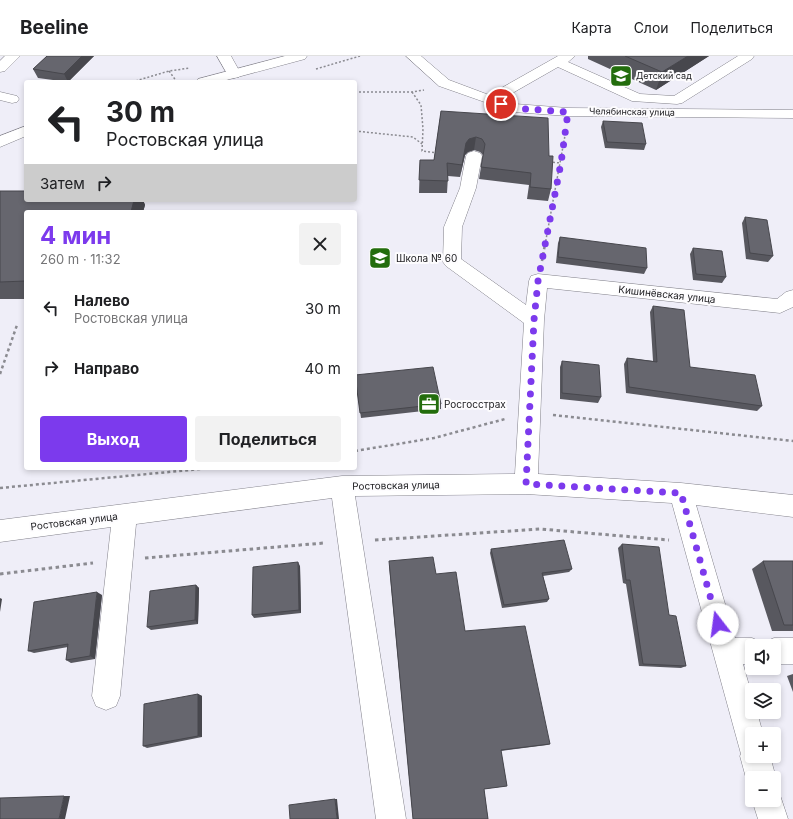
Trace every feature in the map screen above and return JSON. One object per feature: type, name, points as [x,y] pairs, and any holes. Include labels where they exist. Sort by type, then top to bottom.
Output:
[{"type":"street","points":[[0,68],[14,56]]},
{"type":"street","points":[[206,80],[229,64],[300,56]]},
{"type":"street","name":"Челябинская улица","points":[[414,56],[444,83],[513,108],[568,112],[793,114]]},
{"type":"street","points":[[490,100],[563,59],[637,98],[677,100],[747,56]]},
{"type":"street","points":[[0,142],[24,131]]},
{"type":"street","points":[[474,156],[468,188],[453,227],[452,262],[534,320]]},
{"type":"street","points":[[526,484],[534,320],[538,281]]},
{"type":"street","name":"Кишинёвская улица","points":[[538,281],[780,306],[793,297]]},
{"type":"street","name":"Ростовская улица","points":[[0,531],[342,486],[526,484],[681,493],[793,506]]},
{"type":"street","points":[[342,486],[391,819]]},
{"type":"street","points":[[681,493],[747,727]]},
{"type":"street","points":[[106,696],[119,560],[125,515]]},
{"type":"street","points":[[726,651],[745,651]]},
{"type":"street","points":[[781,651],[793,651]]},
{"type":"street","points":[[769,807],[773,819]]},
{"type":"path","points":[[316,68],[360,56]]},
{"type":"path","points":[[139,80],[170,71],[229,64]]},
{"type":"path","points":[[170,71],[176,80]]},
{"type":"path","points":[[357,92],[422,91],[444,83]]},
{"type":"path","points":[[538,281],[561,163],[568,112]]},
{"type":"path","points":[[357,131],[413,137],[422,144]]},
{"type":"path","points":[[0,374],[17,325]]},
{"type":"path","points":[[357,451],[434,438],[530,413],[793,441]]},
{"type":"path","points":[[0,488],[190,470]]},
{"type":"building","points":[[47,56],[82,56],[64,74],[33,69]]},
{"type":"building","points":[[625,56],[688,56],[662,72]]},
{"type":"building","points":[[441,111],[548,118],[549,156],[553,156],[551,189],[530,187],[531,173],[481,167],[485,144],[482,139],[476,137],[469,139],[466,143],[462,165],[447,163],[448,181],[419,180],[420,160],[434,160]]},
{"type":"building","points":[[603,121],[642,123],[646,144],[607,142]]},
{"type":"building","points":[[0,191],[24,191],[24,202],[134,202],[132,210],[24,210],[24,281],[0,282]]},
{"type":"building","points":[[745,217],[767,220],[773,256],[750,253]]},
{"type":"building","points":[[560,237],[646,248],[647,268],[558,257]]},
{"type":"building","points":[[693,248],[722,251],[726,277],[696,274]]},
{"type":"building","points":[[653,306],[684,310],[690,367],[755,375],[762,406],[629,387],[627,358],[657,362]]},
{"type":"building","points":[[562,361],[599,365],[601,397],[562,393]]},
{"type":"building","points":[[433,367],[441,404],[360,413],[357,390],[357,375]]},
{"type":"building","points":[[564,540],[572,569],[542,573],[549,599],[504,605],[491,549]]},
{"type":"building","points":[[622,544],[659,547],[669,615],[676,616],[686,666],[643,664],[630,580],[626,580]]},
{"type":"building","points":[[433,557],[436,574],[456,572],[465,631],[525,626],[550,744],[501,750],[507,786],[484,789],[488,819],[413,819],[389,561]]},
{"type":"building","points":[[763,561],[793,561],[793,625],[784,625]]},
{"type":"building","points":[[298,562],[299,610],[252,615],[253,567]]},
{"type":"building","points":[[196,585],[195,620],[147,627],[150,591]]},
{"type":"building","points":[[97,592],[90,656],[66,660],[68,644],[28,651],[34,602]]},
{"type":"building","points":[[198,694],[198,736],[143,746],[144,704]]},
{"type":"building","points":[[64,796],[59,819],[0,819],[0,798]]},
{"type":"building","points":[[335,799],[337,819],[290,819],[289,805]]},
{"type":"place","name":"Детский сад","points":[[621,76]]},
{"type":"place","name":"Школа № 60","points":[[380,258]]},
{"type":"place","name":"Росгосстрах","points":[[429,404]]},
{"type":"route","points":[[501,104],[513,108],[568,112],[561,163],[538,281],[534,320],[526,484],[681,493],[718,624]]}]
